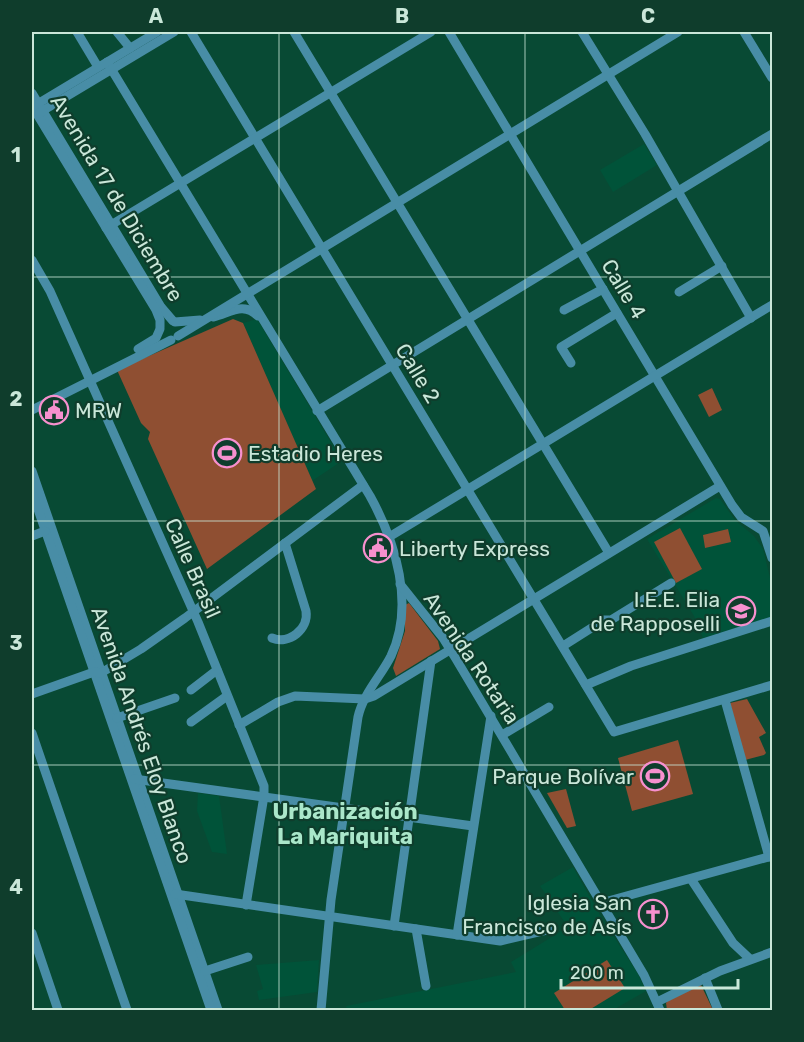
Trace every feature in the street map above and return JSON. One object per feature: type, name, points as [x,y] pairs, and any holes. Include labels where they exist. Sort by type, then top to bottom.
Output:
[{"type":"street","points":[[76,32],[98,67]]},
{"type":"street","points":[[117,32],[130,48]]},
{"type":"street","points":[[36,108],[98,67],[110,65],[130,48],[157,32]]},
{"type":"street","points":[[36,108],[110,65],[174,32]]},
{"type":"street","name":"Calle 2","points":[[191,32],[614,732],[725,700]]},
{"type":"street","points":[[294,32],[609,553]]},
{"type":"street","points":[[108,226],[431,32]]},
{"type":"street","name":"Calle 4","points":[[448,32],[720,486],[741,517],[768,530],[772,558]]},
{"type":"street","points":[[582,32],[751,318]]},
{"type":"street","points":[[32,404],[174,338],[678,32]]},
{"type":"street","points":[[744,32],[772,78]]},
{"type":"street","name":"Avenida Rotaria","points":[[110,65],[380,515],[389,537],[400,584],[450,649],[491,716],[648,982],[658,1006]]},
{"type":"street","name":"Avenida 17 de Diciembre","points":[[32,93],[36,108],[156,310],[160,328]]},
{"type":"street","points":[[317,411],[772,134]]},
{"type":"street","name":"Avenida 17 de Diciembre","points":[[108,226],[161,307],[174,321]]},
{"type":"street","name":"Calle Brasil","points":[[32,260],[50,291],[90,377],[193,612],[264,786],[246,905]]},
{"type":"street","points":[[679,292],[722,266]]},
{"type":"street","points":[[564,310],[603,289]]},
{"type":"street","points":[[389,537],[772,305]]},
{"type":"street","name":"Avenida Rotaria","points":[[204,319],[245,308],[255,313],[264,323]]},
{"type":"street","points":[[571,363],[561,346],[617,313]]},
{"type":"street","points":[[32,410],[153,340],[165,321],[204,319]]},
{"type":"street","points":[[174,321],[179,328],[174,338]]},
{"type":"street","points":[[160,328],[164,338],[174,338]]},
{"type":"street","name":"Avenida Andrés Eloy Blanco","points":[[32,471],[97,672],[174,894],[210,1011]]},
{"type":"street","points":[[32,694],[97,672],[141,649],[363,485]]},
{"type":"street","points":[[239,725],[278,702],[295,696],[365,699],[720,486]]},
{"type":"street","name":"Avenida Andrés Eloy Blanco","points":[[32,492],[97,672],[117,718],[134,779]]},
{"type":"street","points":[[32,536],[45,531]]},
{"type":"street","points":[[272,638],[283,640],[290,637],[303,628],[306,621],[306,611],[285,543]]},
{"type":"street","points":[[563,646],[671,583]]},
{"type":"street","points":[[321,1011],[329,917],[358,717],[365,699],[389,659],[396,642],[401,623],[400,584]]},
{"type":"street","points":[[586,685],[631,666],[772,621]]},
{"type":"street","points":[[389,659],[388,677],[395,683]]},
{"type":"street","points":[[394,926],[431,661]]},
{"type":"street","points":[[191,690],[217,670]]},
{"type":"street","points":[[601,903],[771,857],[725,700],[772,685]]},
{"type":"street","points":[[191,722],[227,696]]},
{"type":"street","points":[[117,718],[175,698]]},
{"type":"street","points":[[502,735],[549,707]]},
{"type":"street","points":[[458,935],[491,716]]},
{"type":"street","points":[[32,733],[127,1011]]},
{"type":"street","points":[[134,779],[473,826]]},
{"type":"street","points":[[691,879],[733,943],[750,959]]},
{"type":"street","points":[[174,894],[500,941],[551,929]]},
{"type":"street","name":"Avenida Andrés Eloy Blanco","points":[[174,894],[218,1011]]},
{"type":"street","points":[[416,929],[426,986]]},
{"type":"street","points":[[32,933],[58,1011]]},
{"type":"street","points":[[658,1006],[705,978],[772,952]]},
{"type":"street","points":[[204,971],[248,957]]},
{"type":"street","points":[[705,978],[718,1011]]},
{"type":"shaded area","points":[[644,144],[657,165],[613,192],[600,170]]},
{"type":"shaded area","name":"Estadio Heres","points":[[233,319],[243,323],[316,489],[207,569],[148,439],[150,432],[141,423],[117,370]]},
{"type":"shaded area","points":[[257,319],[342,461],[312,481],[243,323]]},
{"type":"shaded area","points":[[712,388],[722,410],[709,417],[698,395]]},
{"type":"shaded area","points":[[716,498],[720,499],[735,520],[754,536],[763,549],[772,586],[772,617],[703,638],[694,616],[647,539]]},
{"type":"shaded area","points":[[680,528],[702,569],[676,583],[654,542]]},
{"type":"shaded area","points":[[728,529],[731,542],[705,548],[703,535]]},
{"type":"shaded area","points":[[409,603],[438,641],[440,649],[396,676],[393,668],[405,631],[405,605]]},
{"type":"shaded area","points":[[747,699],[766,733],[759,737],[766,753],[745,760],[730,703]]},
{"type":"shaded area","name":"Parque Bolívar","points":[[678,740],[693,794],[632,811],[618,758]]},
{"type":"shaded area","points":[[566,789],[576,826],[567,828],[547,793]]},
{"type":"shaded area","points":[[198,793],[219,796],[227,854],[212,852],[197,811]]},
{"type":"shaded area","points":[[573,867],[646,991],[613,1010],[347,1010],[346,1006],[516,972],[511,962],[568,927],[540,886]]},
{"type":"shaded area","points":[[319,960],[317,992],[259,1000],[257,991],[263,989],[256,965]]},
{"type":"shaded area","points":[[607,960],[625,988],[589,1010],[565,1010],[554,993]]},
{"type":"shaded area","points":[[701,985],[713,1010],[667,1010],[668,1000]]},
{"type":"place","name":"MRW","points":[[54,410]]},
{"type":"place","name":"Estadio Heres","points":[[227,453]]},
{"type":"place","name":"Liberty Express","points":[[378,548]]},
{"type":"place","name":"I.E.E. Elia de Rapposelli","points":[[741,611]]},
{"type":"place","name":"Parque Bolívar","points":[[655,776]]},
{"type":"place","name":"Iglesia San Francisco de Asís","points":[[653,914]]},
{"type":"district","name":"Urbanización La Mariquita","points":[[345,824]]}]
